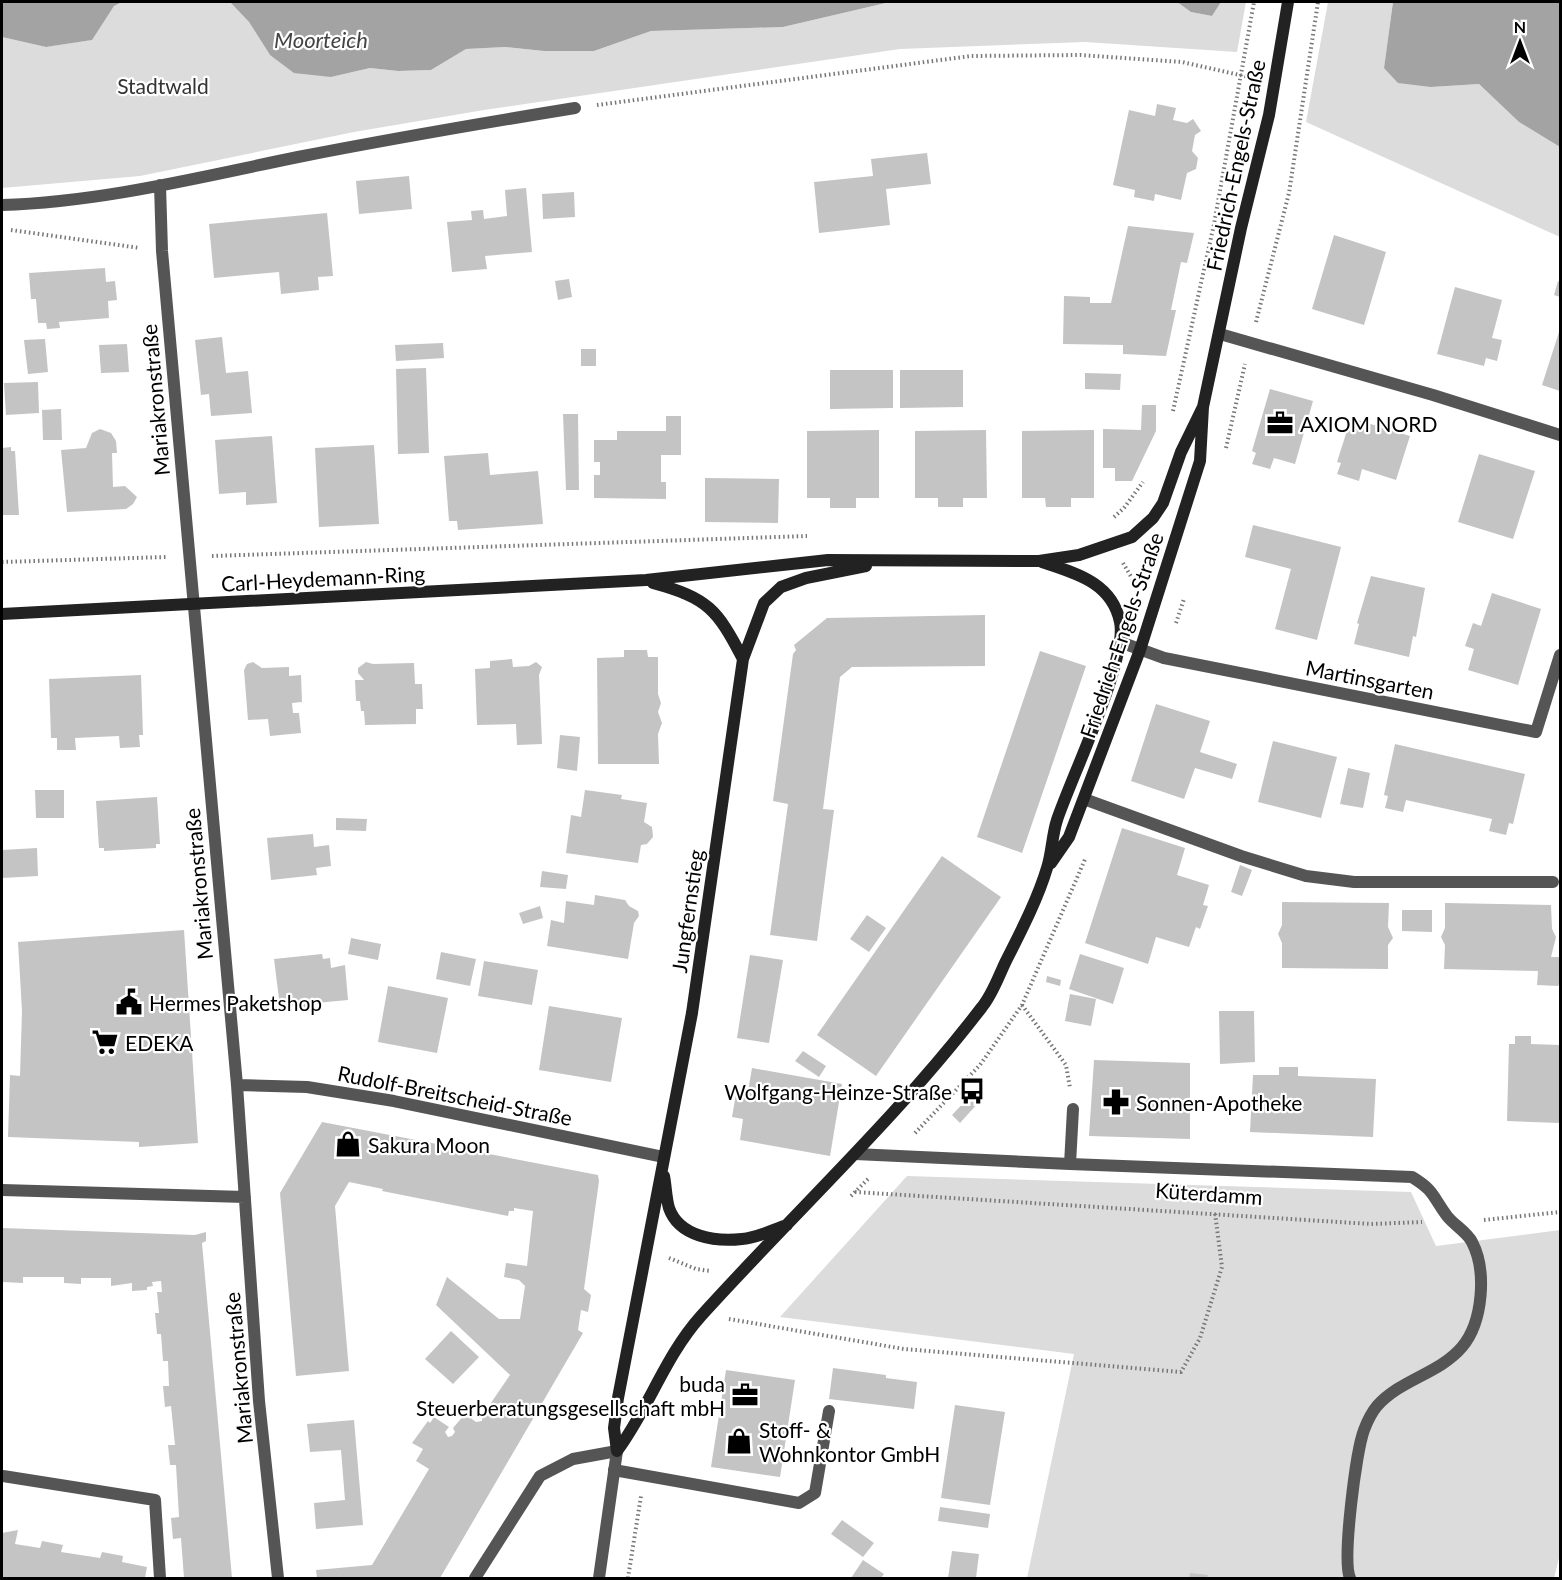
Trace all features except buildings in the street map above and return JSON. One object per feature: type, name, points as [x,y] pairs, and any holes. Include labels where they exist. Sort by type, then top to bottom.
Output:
[{"type":"main road","name":"Friedrich-Engels-Straße","points":[[1048,867],[1069,837],[1140,650],[1200,461],[1203,407],[1274,83],[1288,2]]},
{"type":"main road","name":"Friedrich-Engels-Straße","points":[[1039,561],[1079,555],[1114,546],[1132,537],[1153,518],[1163,503],[1181,452],[1203,407]]},
{"type":"main road","name":"Carl-Heydemann-Ring","points":[[2,614],[646,580],[828,560],[1039,561]]},
{"type":"main road","name":"Carl-Heydemann-Ring","points":[[743,659],[764,603],[781,587],[806,578],[890,561]]},
{"type":"main road","name":"Friedrich-Engels-Straße","points":[[855,1154],[984,1005],[1029,915],[1048,867],[1056,822],[1089,740],[1119,642],[1120,623],[1103,590],[1084,577],[1039,561]]},
{"type":"main road","name":"Carl-Heydemann-Ring","points":[[646,580],[689,592],[705,604],[725,625],[743,659]]},
{"type":"main road","name":"Jungfernstieg","points":[[617,1451],[614,1428],[618,1398],[646,1242],[692,1013],[743,659]]},
{"type":"main road","name":"Jungfernstieg","points":[[663,1162],[669,1209],[679,1225],[692,1233],[710,1238],[743,1239],[788,1225],[855,1154]]},
{"type":"main road","points":[[617,1451],[638,1423],[656,1381],[693,1327],[788,1225]]},
{"type":"street","points":[[2,205],[40,204],[160,185],[368,143],[575,108]]},
{"type":"street","name":"Mariakronstraße","points":[[160,185],[162,251],[237,1085],[259,1401],[278,1578]]},
{"type":"street","points":[[1220,334],[1433,395],[1560,435]]},
{"type":"street","name":"Martinsgarten","points":[[1119,642],[1164,658],[1536,732],[1560,656]]},
{"type":"street","points":[[1084,799],[1241,856],[1306,876],[1364,882],[1552,882]]},
{"type":"street","name":"Rudolf-Breitscheid-Straße","points":[[237,1085],[307,1087],[394,1101],[663,1162]]},
{"type":"street","points":[[1070,1164],[1073,1109]]},
{"type":"street","points":[[855,1154],[1412,1177],[1430,1188],[1452,1221],[1472,1241],[1479,1267],[1480,1306],[1463,1346],[1445,1363],[1391,1393],[1376,1407],[1363,1431],[1350,1527],[1347,1570],[1350,1578]]},
{"type":"street","points":[[2,1190],[245,1197]]},
{"type":"street","points":[[614,1470],[799,1503],[815,1493],[830,1411]]},
{"type":"street","points":[[475,1578],[540,1476],[573,1459],[617,1451]]},
{"type":"street","name":"Jungfernstieg","points":[[598,1578],[617,1451]]},
{"type":"street","points":[[3,1476],[154,1500],[160,1578]]},
{"type":"path","points":[[1170,419],[1212,236],[1254,2]]},
{"type":"path","points":[[1224,456],[1250,343],[1289,193],[1318,2]]},
{"type":"path","points":[[575,108],[834,71],[971,56],[1080,55],[1182,62],[1304,90]]},
{"type":"path","points":[[2,228],[81,242],[162,251]]},
{"type":"path","points":[[1145,477],[1124,508],[1105,525],[1139,590],[1155,605],[1179,613],[1186,591]]},
{"type":"path","points":[[2,562],[817,536]]},
{"type":"path","points":[[1022,1005],[1066,1065],[1069,1084]]},
{"type":"path","name":"Küterdamm","points":[[855,1192],[1371,1224],[1501,1220],[1560,1212]]},
{"type":"path","points":[[722,1318],[904,1349],[1181,1372],[1200,1338],[1222,1267],[1215,1213]]},
{"type":"path","points":[[646,1242],[670,1258],[696,1269],[739,1277]]},
{"type":"green space","name":"Stadtwald","points":[[122,2],[230,2],[249,22],[270,55],[331,77],[370,68],[398,71],[431,70],[466,49],[505,47],[544,51],[594,51],[651,31],[783,27],[890,2],[1177,2],[1191,12],[1212,16],[1221,2],[1246,2],[1237,52],[1085,42],[900,49],[484,110],[354,132],[140,176],[2,188],[2,37],[46,47],[91,40],[114,6]]},
{"type":"green space","points":[[1328,2],[1393,2],[1384,68],[1431,87],[1479,84],[1519,122],[1560,147],[1560,237],[1306,122]]},
{"type":"green space","points":[[907,1176],[1411,1192],[1436,1246],[1560,1230],[1560,1554],[1554,1578],[1027,1578],[1074,1354],[780,1317]]},
{"type":"water","points":[[2,2],[122,2],[114,6],[92,40],[46,47],[2,37]]},
{"type":"water","name":"Moorteich","points":[[230,2],[890,2],[783,27],[651,31],[594,51],[544,51],[505,47],[466,49],[431,70],[398,71],[370,68],[331,77],[294,73],[270,55],[249,22]]},
{"type":"water","points":[[1177,2],[1221,2],[1212,16],[1191,12]]},
{"type":"water","points":[[1393,2],[1560,2],[1560,147],[1519,122],[1479,84],[1431,87],[1398,83],[1384,68]]},
{"type":"place","name":"AXIOM NORD","points":[[1280,423]]},
{"type":"place","name":"Hermes Paketshop","points":[[129,1002]]},
{"type":"place","name":"EDEKA","points":[[105,1042]]},
{"type":"place","name":"Wolfgang-Heinze-Straße","points":[[972,1091]]},
{"type":"place","name":"Sonnen-Apotheke","points":[[1116,1102]]},
{"type":"place","name":"Sakura Moon","points":[[348,1144]]},
{"type":"place","name":"buda Steuerberatungsgesellschaft mbH","points":[[745,1395]]},
{"type":"place","name":"Stoff- & Wohnkontor GmbH","points":[[739,1441]]}]
